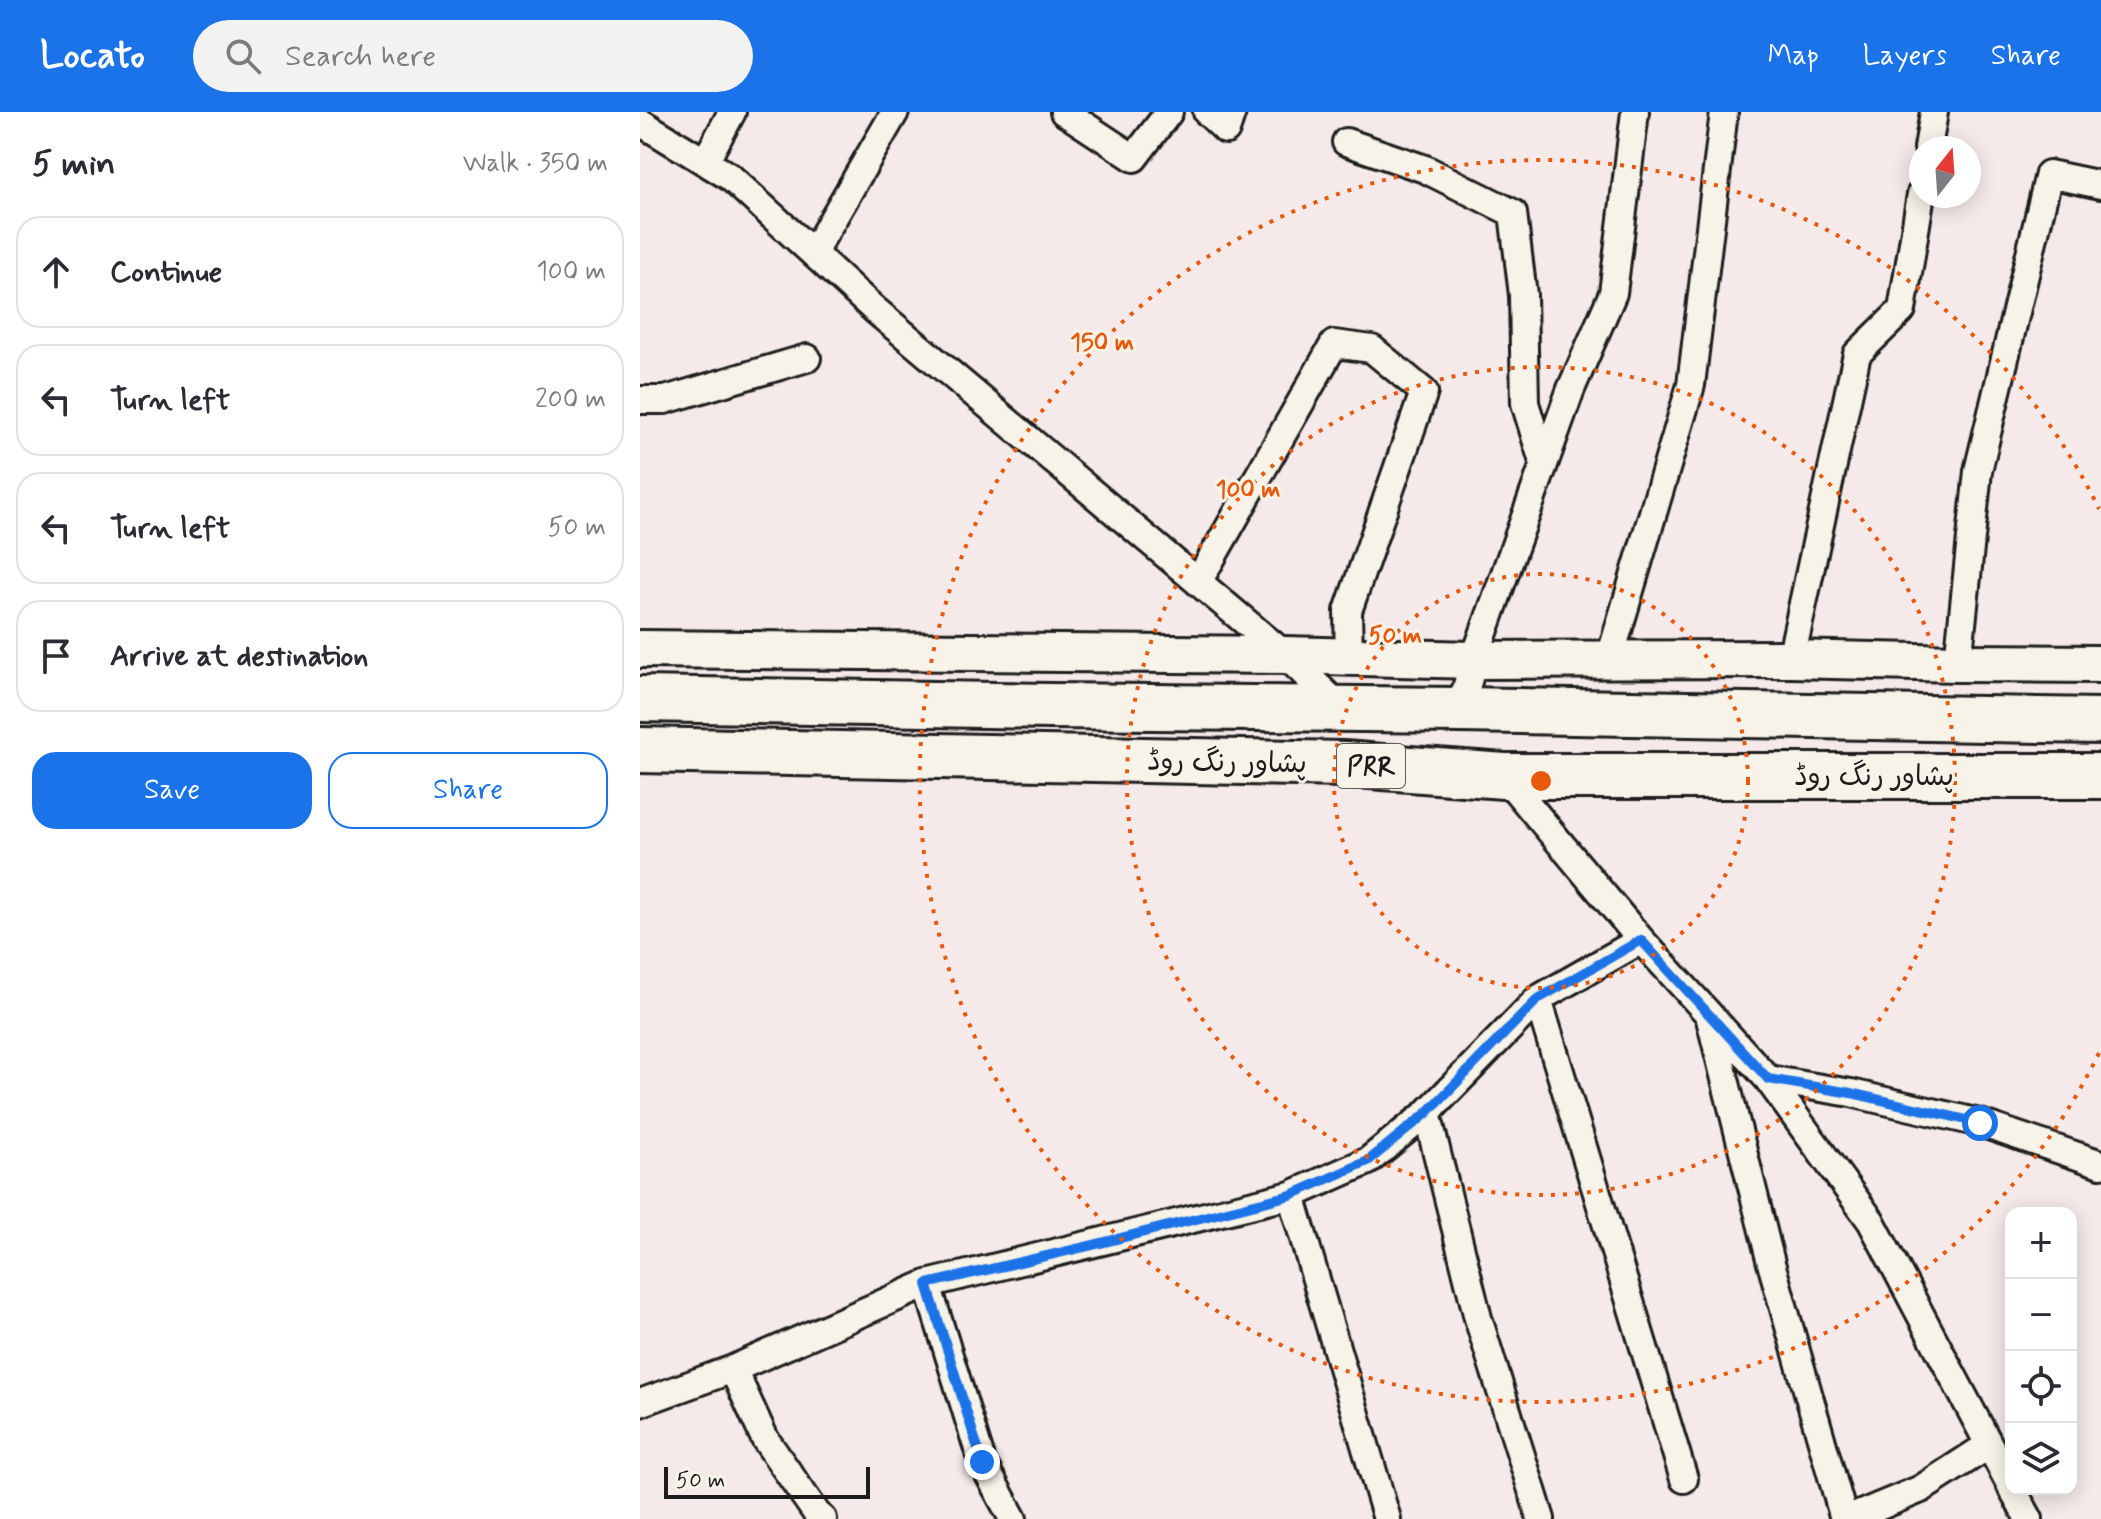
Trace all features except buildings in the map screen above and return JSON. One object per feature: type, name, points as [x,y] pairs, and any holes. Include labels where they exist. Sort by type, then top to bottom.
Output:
[{"type":"highway","name":"پشاور رنگ روڈ","points":[[640,699],[2101,721]]},
{"type":"highway","name":"پشاور رنگ روڈ","points":[[640,750],[1343,764],[1504,776],[2101,776]]},
{"type":"street","points":[[705,162],[732,112]]},
{"type":"street","points":[[813,253],[895,112]]},
{"type":"street","points":[[1064,112],[1134,158],[1169,112]]},
{"type":"street","points":[[1207,112],[1226,130],[1232,112]]},
{"type":"street","points":[[1460,710],[1474,660],[1571,389],[1613,293],[1635,112]]},
{"type":"street","points":[[1609,661],[1691,385],[1724,112]]},
{"type":"street","points":[[1930,136],[1934,112]]},
{"type":"street","points":[[640,122],[730,177],[875,310],[1285,655],[1342,709]]},
{"type":"street","points":[[1346,142],[1425,169],[1513,213],[1523,295],[1525,403],[1544,465]]},
{"type":"street","points":[[1958,663],[1978,471],[2049,174],[2101,185]]},
{"type":"street","points":[[1791,659],[1857,354],[1902,310],[1919,208]]},
{"type":"street","points":[[1198,582],[1334,344],[1372,349],[1424,392],[1348,611],[1349,657]]},
{"type":"street","points":[[640,400],[665,400],[807,358]]},
{"type":"street","points":[[640,649],[1285,655],[1474,660],[1791,659],[2101,664]]},
{"type":"street","points":[[1504,776],[1641,940],[1768,1079],[1871,1221],[2005,1475]]},
{"type":"street","points":[[640,1403],[733,1369],[927,1284],[1291,1195],[1368,1161],[1427,1113],[1538,999],[1641,940]]},
{"type":"street","points":[[1538,999],[1684,1479]]},
{"type":"street","points":[[1709,1012],[1771,1263],[1846,1519],[1921,1489],[1989,1445]]},
{"type":"street","points":[[1768,1079],[1851,1093],[1980,1123],[2101,1164]]},
{"type":"street","points":[[1427,1113],[1478,1318],[1541,1519]]},
{"type":"street","points":[[1291,1195],[1387,1519]]},
{"type":"street","points":[[927,1284],[982,1462],[1013,1519]]},
{"type":"street","points":[[733,1369],[765,1439],[823,1519]]},
{"type":"street","points":[[2016,1495],[2029,1519]]},
{"type":"route","points":[[982,1462],[927,1284],[1291,1195],[1368,1161],[1427,1113],[1538,999],[1641,940],[1768,1079],[1851,1093],[1980,1123]]}]
